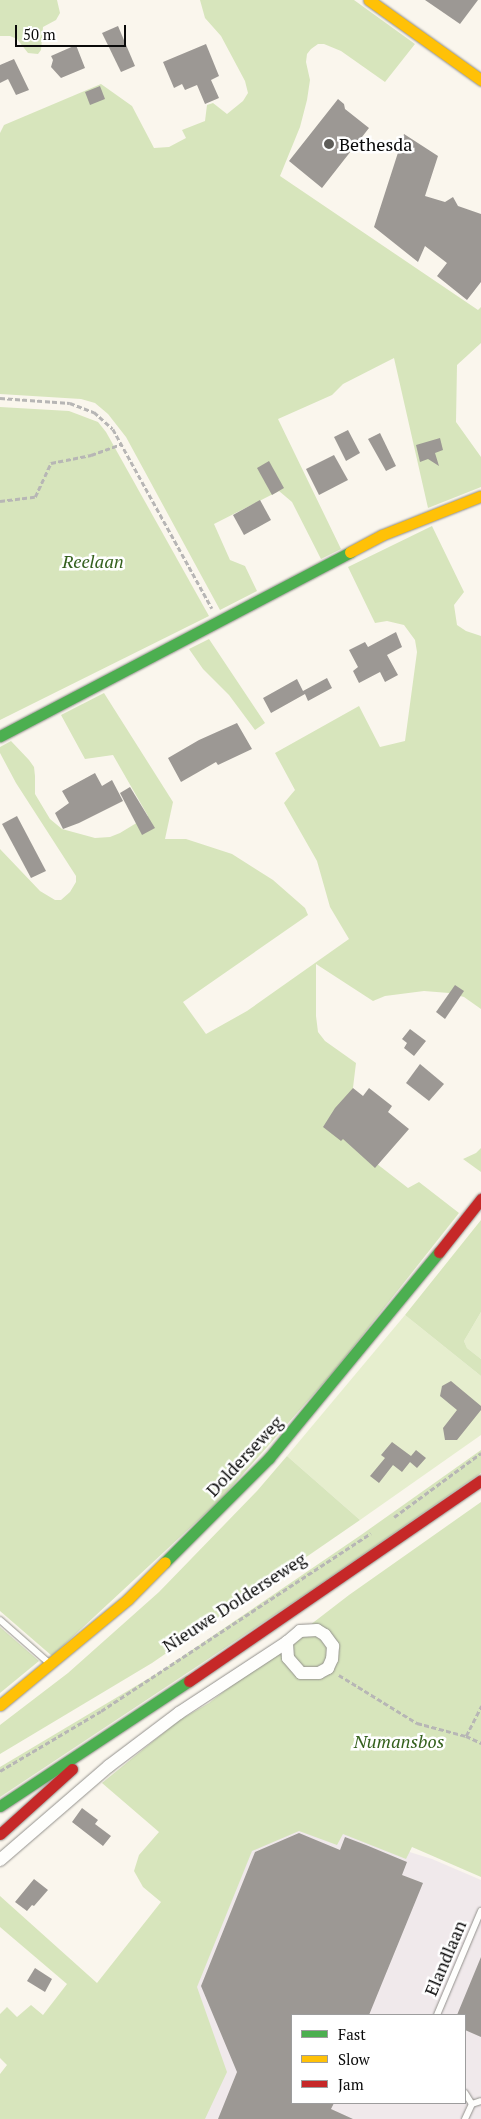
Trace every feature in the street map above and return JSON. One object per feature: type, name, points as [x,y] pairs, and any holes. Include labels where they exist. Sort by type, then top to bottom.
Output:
[{"type":"main road","points":[[370,0],[481,80]]},
{"type":"main road","points":[[0,736],[382,534],[481,496]]},
{"type":"main road","name":"Dolderseweg","points":[[0,1705],[128,1599],[269,1458],[414,1285],[481,1199]]},
{"type":"main road","name":"Nieuwe Dolderseweg","points":[[0,1806],[24,1788],[108,1736],[481,1480]]},
{"type":"main road","name":"Nieuwe Dolderseweg","points":[[0,1834],[108,1736]]},
{"type":"street","points":[[0,1860],[109,1766],[179,1713],[287,1642],[300,1631],[317,1630],[333,1646],[332,1659],[328,1668],[313,1674],[301,1673],[288,1658],[287,1642]]},
{"type":"lane","points":[[0,1620],[50,1664]]},
{"type":"lane","name":"Elandlaan","points":[[437,2014],[481,1912]]},
{"type":"lane","points":[[466,2095],[472,2104]]},
{"type":"lane","points":[[465,2119],[472,2104],[481,2101]]},
{"type":"path","points":[[0,398],[70,403],[94,412],[113,429],[219,621]]},
{"type":"path","points":[[0,501],[35,497],[51,464],[91,455],[121,444]]},
{"type":"path","points":[[388,1522],[481,1453]]},
{"type":"path","name":"Nieuwe Dolderseweg","points":[[0,1771],[101,1711],[372,1533]]},
{"type":"path","points":[[328,1668],[417,1722],[466,1736],[481,1743]]},
{"type":"path","points":[[466,1736],[481,1706]]},
{"type":"shaded area","points":[[304,1819],[432,1859],[481,1880],[481,2119],[141,2119],[249,1849]]},
{"type":"green space","points":[[0,0],[57,0],[60,13],[56,20],[43,27],[41,50],[38,54],[28,53],[17,39],[10,36],[0,36]]},
{"type":"green space","points":[[200,0],[354,0],[415,44],[385,82],[341,51],[324,44],[318,44],[311,49],[307,54],[306,62],[310,80],[307,100],[300,127],[280,176],[478,310],[481,307],[481,343],[457,365],[456,422],[481,457],[481,487],[428,508],[394,358],[343,384],[332,395],[278,419],[341,549],[321,559],[292,502],[279,491],[273,494],[214,524],[230,560],[245,566],[257,591],[220,610],[126,437],[108,414],[95,403],[81,399],[0,394],[0,133],[4,125],[101,84],[132,106],[154,148],[169,147],[186,138],[182,130],[205,121],[207,105],[213,103],[227,114],[243,101],[248,93],[245,81],[221,36],[205,18]]},
{"type":"green space","name":"Reelaan","points":[[0,407],[69,411],[98,422],[106,432],[209,616],[0,720]]},
{"type":"green space","points":[[432,526],[464,592],[454,605],[457,625],[466,631],[481,636],[481,1009],[464,997],[449,993],[424,991],[385,996],[373,1001],[316,964],[316,1016],[318,1032],[325,1041],[356,1063],[347,1137],[350,1143],[408,1188],[419,1182],[459,1213],[335,1370],[221,1499],[52,1656],[0,1611],[0,849],[40,891],[55,900],[61,900],[70,892],[76,882],[76,876],[16,783],[0,753],[0,747],[11,741],[29,760],[34,767],[35,794],[50,819],[62,829],[95,838],[110,837],[120,833],[148,816],[113,755],[85,759],[61,715],[104,693],[173,802],[165,839],[186,839],[232,854],[273,880],[305,908],[308,915],[183,1002],[206,1034],[247,1011],[349,939],[330,907],[317,861],[284,803],[295,790],[275,753],[359,706],[380,747],[405,741],[417,652],[415,640],[404,625],[387,621],[375,623],[348,567]]},
{"type":"green space","points":[[209,639],[265,723],[255,730],[229,695],[203,669],[189,649]]},
{"type":"green space","points":[[481,1148],[481,1172],[463,1159],[476,1153]]},
{"type":"green space","points":[[481,1220],[481,1312],[464,1341],[467,1348],[481,1359],[481,1376],[405,1315]]},
{"type":"green space","points":[[481,1312],[481,1359],[467,1348],[464,1341]]},
{"type":"green space","points":[[405,1315],[481,1376],[481,1435],[360,1520],[287,1456]]},
{"type":"green space","points":[[481,1450],[481,1473],[312,1590],[0,1797],[0,1767],[161,1671],[361,1535]]},
{"type":"green space","points":[[287,1456],[360,1520],[152,1663],[0,1754],[0,1725],[68,1673],[159,1592],[257,1491]]},
{"type":"green space","name":"Numansbos","points":[[481,1502],[481,1877],[412,1847],[406,1859],[343,1834],[337,1845],[299,1831],[252,1851],[197,1987],[227,2072],[205,2119],[0,2119],[0,2074],[7,2065],[0,2058],[0,2014],[7,2007],[17,2017],[31,2005],[43,2015],[67,1984],[0,1927],[0,1896],[97,1983],[161,1902],[143,1887],[134,1871],[139,1855],[159,1832],[102,1783],[178,1721],[209,1703],[349,1595]]},
{"type":"green space","points":[[0,1627],[39,1661],[0,1693]]},
{"type":"building","points":[[425,0],[478,0],[460,24]]},
{"type":"building","points":[[118,26],[135,66],[121,72],[102,33]]},
{"type":"building","points":[[206,44],[219,76],[211,80],[219,98],[205,104],[197,85],[185,90],[182,84],[174,88],[163,62]]},
{"type":"building","points":[[76,45],[85,68],[61,78],[51,67],[53,60],[51,56]]},
{"type":"building","points":[[14,59],[29,90],[16,95],[8,79],[0,83],[0,65]]},
{"type":"building","points":[[100,86],[105,99],[90,105],[85,92]]},
{"type":"building","name":"Bethesda","points":[[338,99],[344,104],[345,109],[369,128],[322,188],[289,161]]},
{"type":"building","points":[[404,134],[438,156],[425,196],[445,202],[453,197],[458,206],[481,214],[481,282],[467,300],[437,276],[447,263],[425,246],[418,262],[374,227]]},
{"type":"building","points":[[348,430],[360,453],[346,461],[334,437]]},
{"type":"building","points":[[380,433],[396,466],[386,471],[368,439]]},
{"type":"building","points":[[440,438],[443,450],[435,453],[439,466],[428,459],[420,462],[416,445]]},
{"type":"building","points":[[334,455],[348,480],[319,495],[306,469]]},
{"type":"building","points":[[269,461],[284,488],[272,495],[257,468]]},
{"type":"building","points":[[260,500],[271,520],[244,535],[233,515]]},
{"type":"building","points":[[396,632],[402,647],[387,655],[398,675],[385,682],[380,672],[359,683],[353,671],[358,667],[349,650],[365,642],[368,647]]},
{"type":"building","points":[[327,678],[332,688],[308,701],[305,694],[271,713],[263,698],[297,679],[303,691]]},
{"type":"building","points":[[237,723],[252,749],[218,765],[216,762],[181,782],[168,758],[199,740]]},
{"type":"building","points":[[95,773],[102,786],[112,780],[123,801],[63,829],[55,813],[69,803],[62,791]]},
{"type":"building","points":[[130,787],[155,828],[142,835],[120,793]]},
{"type":"building","points":[[17,816],[46,871],[31,878],[2,824]]},
{"type":"building","points":[[455,985],[464,991],[445,1019],[436,1012]]},
{"type":"building","points":[[410,1029],[426,1041],[414,1056],[404,1048],[407,1043],[402,1039]]},
{"type":"building","points":[[420,1064],[444,1084],[429,1101],[406,1083]]},
{"type":"building","points":[[353,1088],[363,1096],[369,1088],[392,1106],[388,1112],[409,1129],[375,1168],[343,1139],[341,1141],[323,1127],[335,1108]]},
{"type":"building","points":[[451,1381],[481,1406],[481,1410],[457,1440],[445,1440],[443,1428],[457,1410],[440,1396],[442,1386]]},
{"type":"building","points":[[392,1442],[411,1456],[416,1450],[426,1458],[417,1468],[410,1462],[402,1472],[393,1465],[379,1483],[370,1476],[385,1458],[381,1455]]},
{"type":"building","points":[[82,1808],[98,1820],[95,1824],[111,1836],[103,1846],[72,1822]]},
{"type":"building","points":[[299,1833],[340,1850],[345,1837],[407,1862],[402,1875],[423,1883],[369,2014],[291,2014],[291,2104],[334,2104],[331,2109],[353,2119],[218,2119],[237,2072],[201,1986],[255,1852]]},
{"type":"building","points":[[34,1879],[48,1890],[27,1911],[15,1902]]},
{"type":"building","points":[[481,1957],[481,2037],[466,2030],[466,2014],[457,2014]]},
{"type":"building","points":[[35,1968],[52,1979],[45,1992],[27,1981]]},
{"type":"traffic: fast","points":[[0,736],[350,552]]},
{"type":"traffic: fast","points":[[165,1562],[269,1458],[439,1252]]},
{"type":"traffic: fast","points":[[0,1806],[189,1681]]},
{"type":"traffic: slow","points":[[369,0],[481,80]]},
{"type":"traffic: slow","points":[[350,552],[382,535],[481,496]]},
{"type":"traffic: slow","points":[[0,1705],[128,1599],[165,1562]]},
{"type":"traffic: jam","points":[[439,1252],[481,1199]]},
{"type":"traffic: jam","points":[[189,1681],[481,1480]]},
{"type":"traffic: jam","points":[[0,1834],[72,1769]]},
{"type":"place","name":"Bethesda","points":[[329,144]]}]
